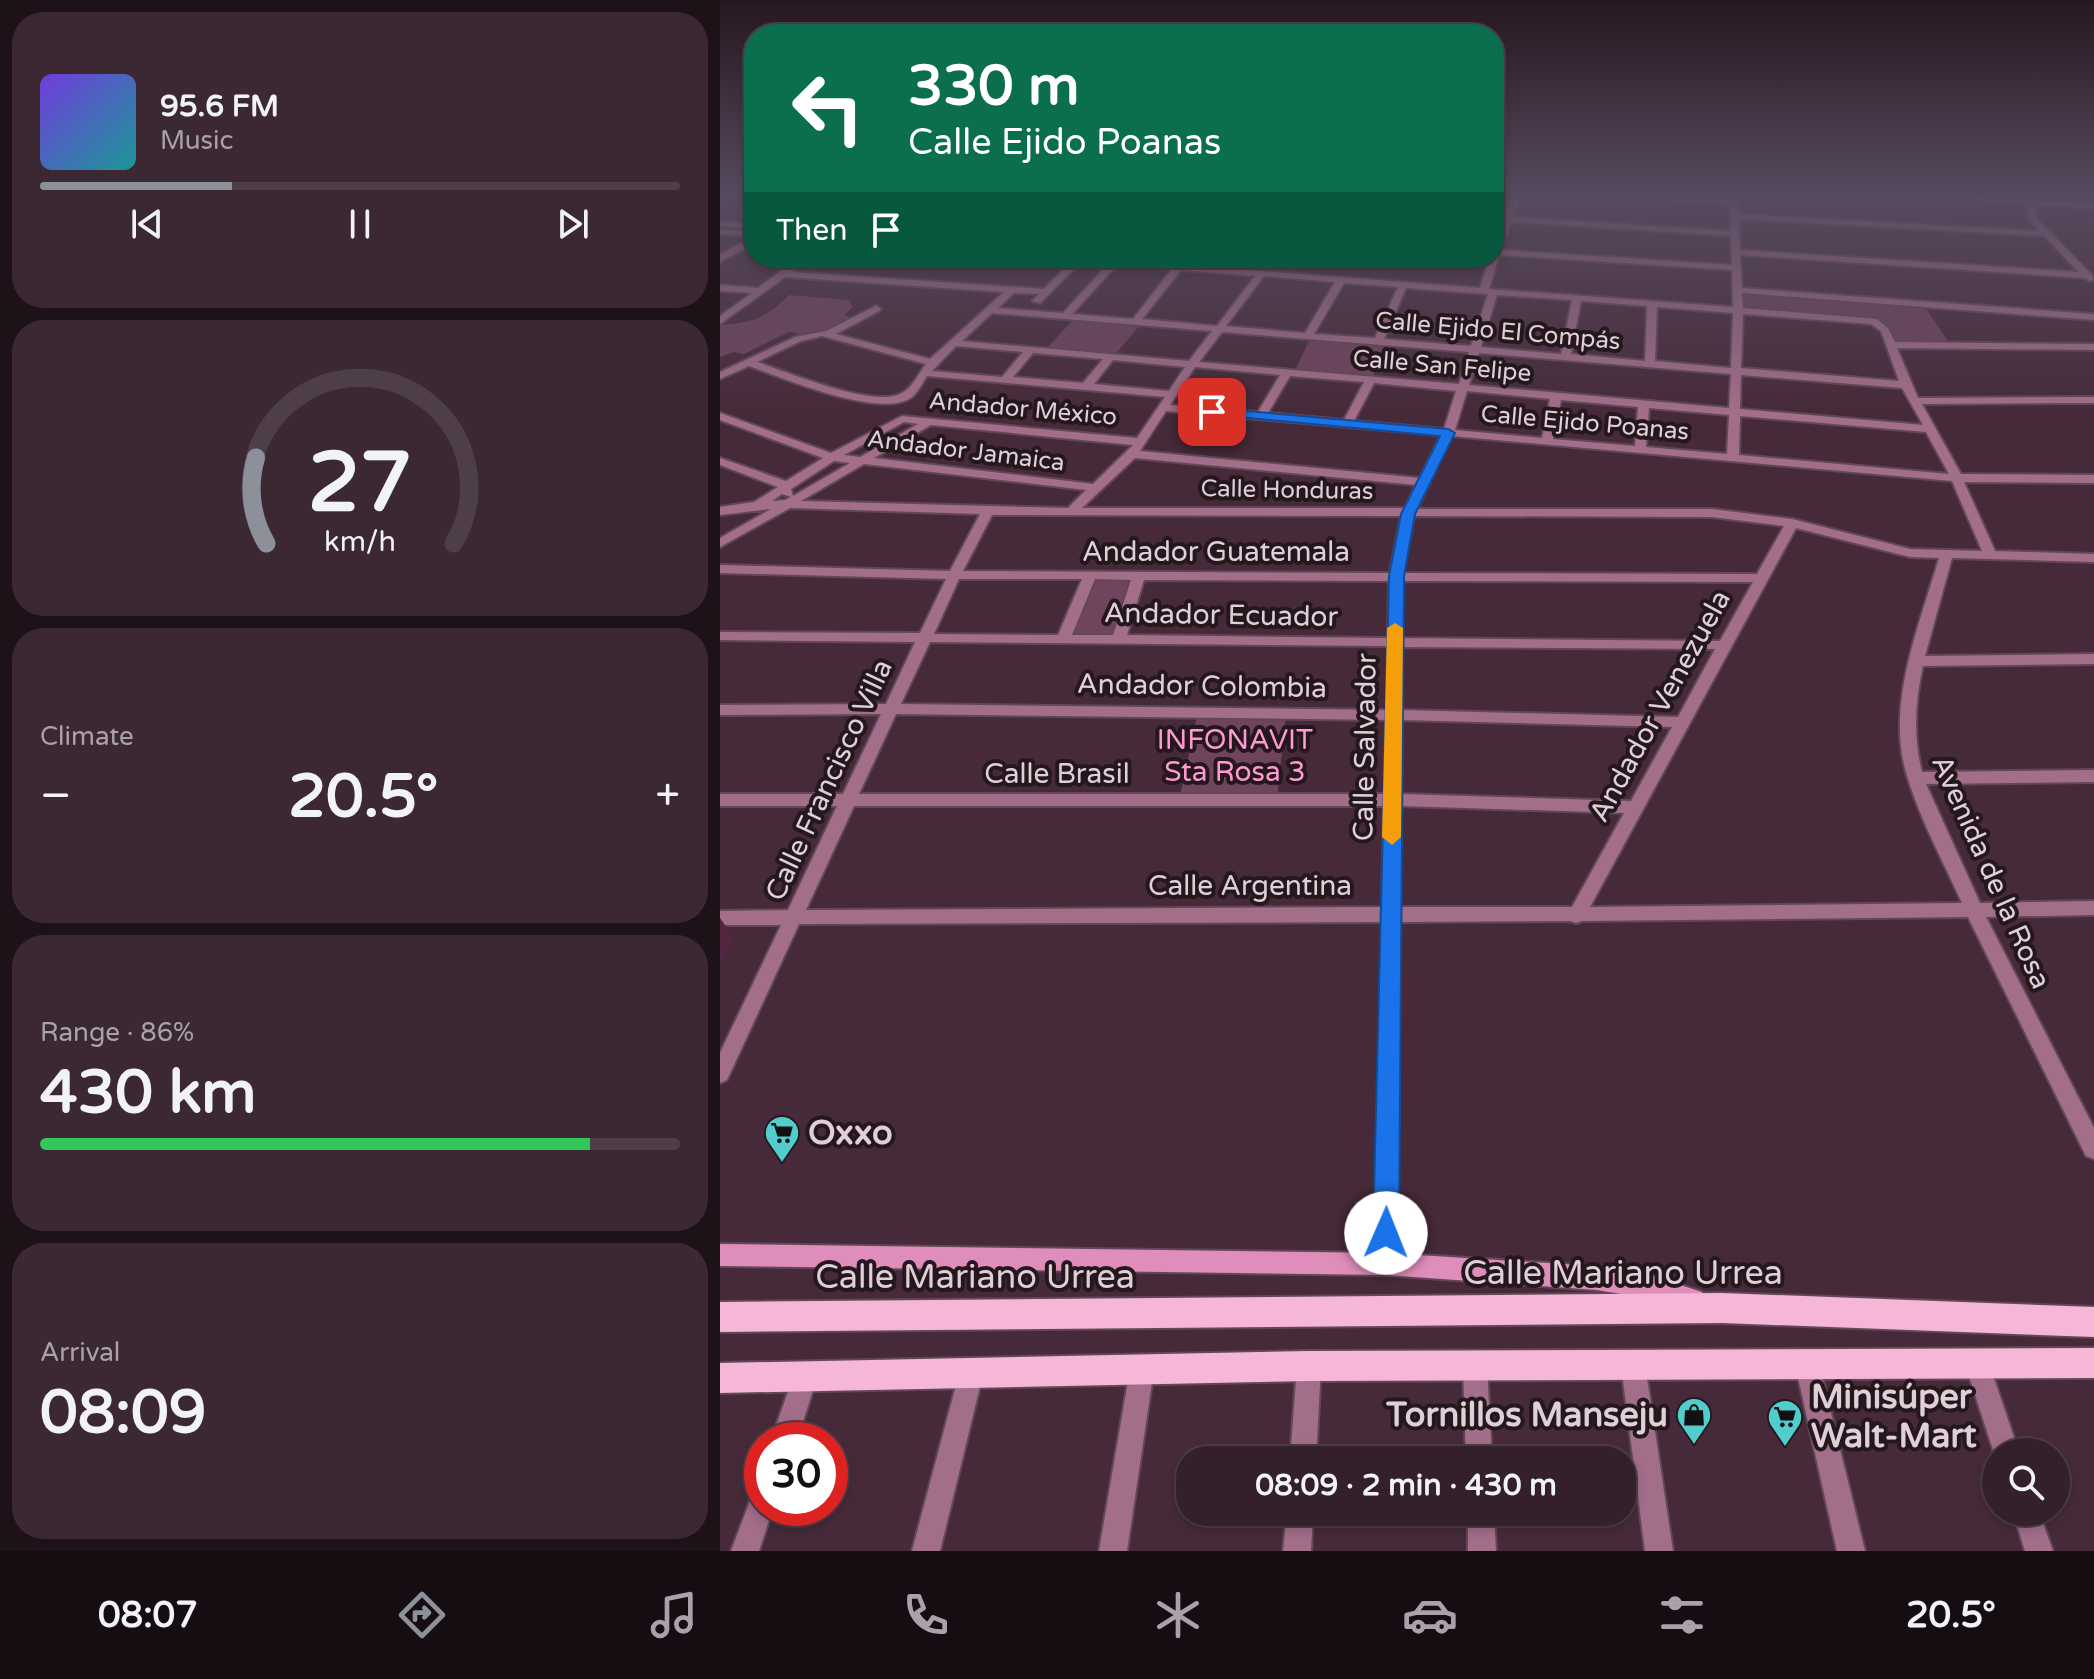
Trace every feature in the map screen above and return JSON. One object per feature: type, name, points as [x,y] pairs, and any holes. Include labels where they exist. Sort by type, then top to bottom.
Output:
[{"type":"main road","name":"Calle Mariano Urrea","points":[[720,1317],[1722,1308],[2094,1322]]},
{"type":"main road","points":[[720,1378],[1309,1366],[2094,1363]]},
{"type":"street","points":[[1726,267],[1737,268],[1733,458]]},
{"type":"street","points":[[1946,267],[2091,278]]},
{"type":"street","points":[[720,321],[791,268]]},
{"type":"street","points":[[1026,313],[1070,268]]},
{"type":"street","points":[[1065,316],[1109,268]]},
{"type":"street","points":[[1135,322],[1178,268]]},
{"type":"street","points":[[1204,268],[1874,321],[1885,330],[1913,401],[1957,478],[1990,555]]},
{"type":"street","name":"Calle Salvador","points":[[1386,1264],[1396,576],[1408,514],[1421,482],[1448,433],[1464,388],[1492,268]]},
{"type":"street","points":[[1073,509],[1132,454],[1219,328],[1253,270]]},
{"type":"street","points":[[782,274],[1045,292]]},
{"type":"street","points":[[1308,336],[1341,280]]},
{"type":"street","points":[[1378,342],[1403,285]]},
{"type":"street","points":[[720,288],[758,291]]},
{"type":"street","points":[[757,505],[832,457],[902,419],[908,395],[932,363],[1012,290]]},
{"type":"street","points":[[1737,290],[2094,317]]},
{"type":"street","points":[[1565,357],[1577,298]]},
{"type":"street","points":[[1650,364],[1652,304]]},
{"type":"street","points":[[720,376],[876,309]]},
{"type":"street","name":"Calle Ejido El Compás","points":[[992,310],[1906,385]]},
{"type":"street","points":[[822,334],[932,363]]},
{"type":"street","name":"Calle San Felipe","points":[[953,343],[1928,429]]},
{"type":"street","points":[[1890,345],[2094,347]]},
{"type":"street","points":[[1005,380],[1030,350]]},
{"type":"street","points":[[1086,387],[1110,357]]},
{"type":"street","points":[[749,363],[861,400],[880,401],[908,395]]},
{"type":"street","points":[[924,373],[1172,394]]},
{"type":"street","points":[[1261,416],[1286,373]]},
{"type":"street","points":[[1347,424],[1371,380]]},
{"type":"street","points":[[1547,442],[1556,396]]},
{"type":"street","points":[[1913,401],[2094,400]]},
{"type":"street","points":[[1640,450],[1644,404]]},
{"type":"street","name":"Calle Ejido Poanas","points":[[1162,407],[1957,478],[2094,479]]},
{"type":"street","name":"Andador Jamaica","points":[[720,416],[832,457],[1095,488]]},
{"type":"street","name":"Andador México","points":[[902,419],[1140,442]]},
{"type":"street","points":[[720,543],[927,423]]},
{"type":"street","name":"Andador México","points":[[1132,454],[1421,482]]},
{"type":"street","points":[[720,461],[782,484],[788,492],[786,504]]},
{"type":"street","name":"Calle Honduras","points":[[720,511],[786,504],[988,511],[1712,513],[1792,523],[1890,549],[1946,556],[2094,558]]},
{"type":"street","name":"Calle Francisco Villa","points":[[720,1074],[954,575],[988,511]]},
{"type":"street","name":"Andador Venezuela","points":[[1576,916],[1684,722],[1722,645],[1792,523]]},
{"type":"street","name":"Avenida de la Rosa","points":[[1946,556],[1917,661],[1909,709],[1909,747],[1915,778],[1973,911],[2094,1149]]},
{"type":"street","name":"Andador Guatemala","points":[[720,569],[954,575],[1760,578]]},
{"type":"street","points":[[1063,640],[1090,575]]},
{"type":"street","points":[[1118,640],[1139,575]]},
{"type":"street","name":"Andador Ecuador","points":[[720,636],[1722,645]]},
{"type":"street","points":[[1917,661],[2094,659]]},
{"type":"street","name":"Andador Colombia","points":[[720,710],[1394,714],[1684,722]]},
{"type":"street","points":[[1915,778],[2094,776]]},
{"type":"street","name":"Calle Brasil","points":[[720,800],[1392,800],[1634,807]]},
{"type":"street","name":"Calle Argentina","points":[[720,918],[1390,914],[1576,916],[2094,908]]},
{"type":"street","points":[[720,1255],[1386,1264],[1597,1278],[1650,1287],[1722,1308]]},
{"type":"street","points":[[1807,1364],[1851,1551]]},
{"type":"street","points":[[1977,1364],[2001,1438]]},
{"type":"street","points":[[1633,1365],[1659,1551]]},
{"type":"street","points":[[1304,1446],[1309,1366]]},
{"type":"street","points":[[1475,1366],[1478,1446]]},
{"type":"street","points":[[1113,1551],[1142,1369]]},
{"type":"street","points":[[926,1551],[971,1374]]},
{"type":"street","points":[[790,1422],[805,1378]]},
{"type":"street","points":[[745,1551],[754,1526]]},
{"type":"street","points":[[1297,1551],[1299,1526]]},
{"type":"street","points":[[1481,1526],[1482,1551]]},
{"type":"street","points":[[2031,1526],[2039,1551]]},
{"type":"green space","points":[[1742,292],[1925,307],[1950,344],[1891,344],[1876,320],[1865,318],[1742,309]]},
{"type":"green space","points":[[789,295],[849,300],[853,307],[844,315],[854,319],[826,331],[805,335],[789,332],[744,354],[734,352],[720,357],[720,325],[758,318]]},
{"type":"green space","points":[[1074,319],[1140,325],[1113,357],[1044,351]]},
{"type":"green space","points":[[1310,339],[1385,343],[1373,376],[1295,370]]},
{"type":"green space","points":[[1090,575],[1139,575],[1118,640],[1063,640]]},
{"type":"green space","name":"INFONAVIT Sta Rosa 3","points":[[1198,712],[1286,713],[1277,800],[1179,800]]},
{"type":"slow traffic","points":[[1392,837],[1395,628]]},
{"type":"place","name":"Oxxo","points":[[782,1164]]},
{"type":"place","name":"Tornillos Manseju","points":[[1694,1446]]},
{"type":"place","name":"Minisúper Walt-Mart","points":[[1785,1448]]},
{"type":"route","points":[[1212,412],[1448,433],[1421,482],[1408,514],[1396,576],[1386,1233]]}]
